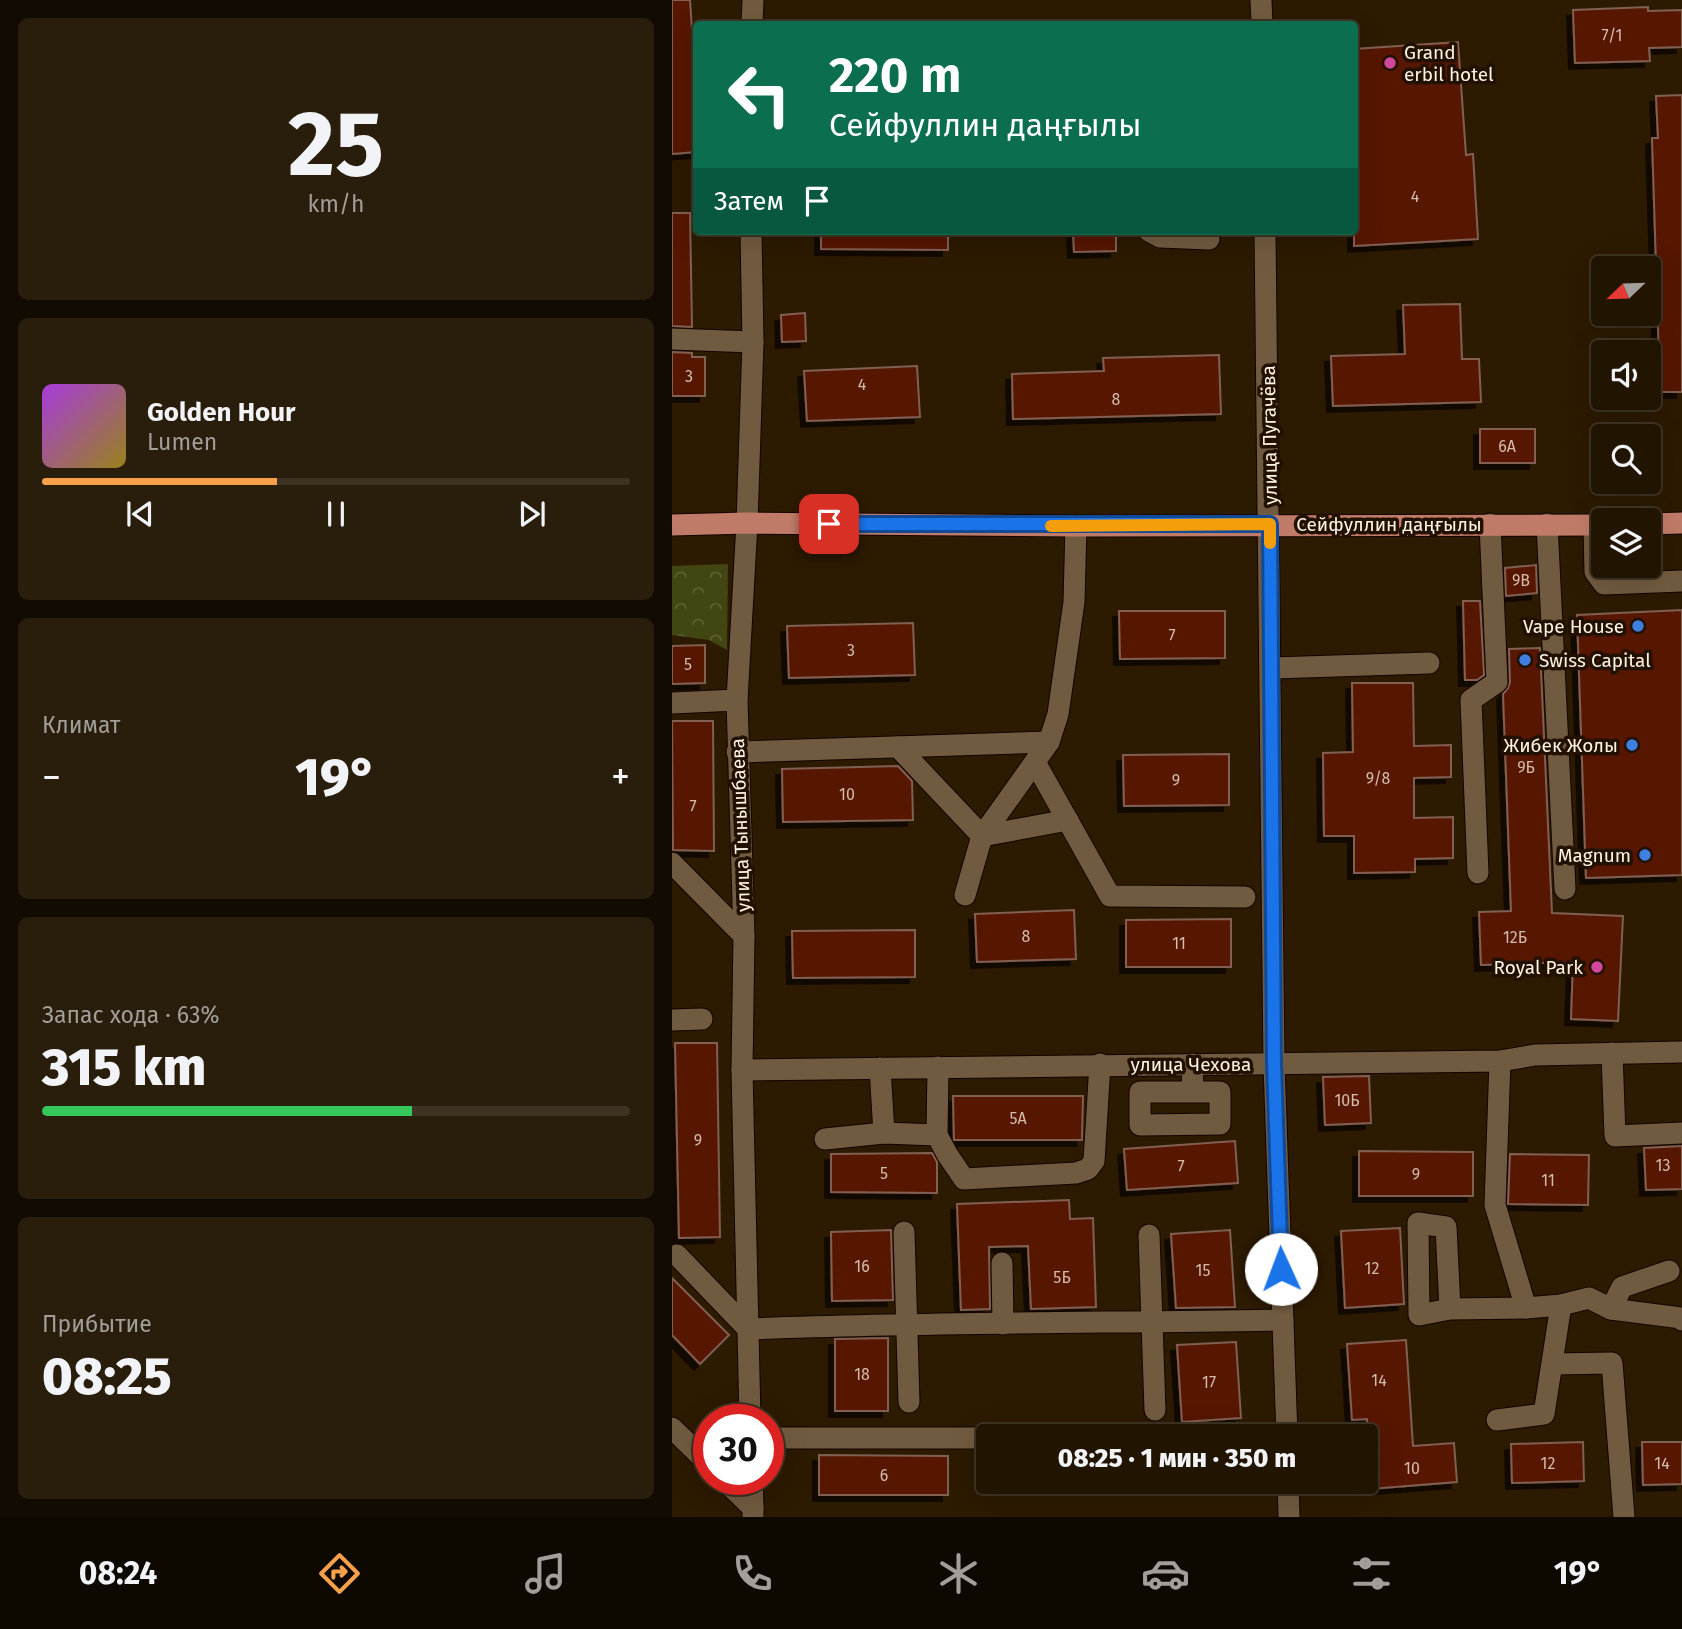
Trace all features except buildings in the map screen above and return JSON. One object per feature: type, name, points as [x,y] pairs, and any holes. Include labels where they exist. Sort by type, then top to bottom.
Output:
[{"type":"main road","points":[[1661,524],[1682,523]]},
{"type":"main road","name":"Сейфуллин даңғылы","points":[[672,525],[1591,525]]},
{"type":"street","points":[[752,21],[753,0]]},
{"type":"street","points":[[1261,0],[1262,21]]},
{"type":"street","name":"улица Тынышбаева","points":[[750,1404],[742,1070],[744,936],[737,700],[753,342],[751,235]]},
{"type":"street","points":[[1156,235],[1209,239]]},
{"type":"street","name":"улица Пугачёва","points":[[1265,235],[1272,668],[1274,1064],[1287,1424]]},
{"type":"street","points":[[672,340],[753,342]]},
{"type":"street","points":[[1478,873],[1471,700],[1497,682],[1490,524]]},
{"type":"street","points":[[1547,524],[1565,889]]},
{"type":"street","points":[[965,895],[982,836],[1049,742],[1058,714],[1074,602],[1076,526]]},
{"type":"street","points":[[1600,578],[1604,584],[1682,581]]},
{"type":"street","points":[[1272,668],[1429,663]]},
{"type":"street","points":[[672,703],[737,700]]},
{"type":"street","points":[[737,752],[1049,742]]},
{"type":"street","points":[[898,747],[982,836]]},
{"type":"street","points":[[1035,762],[1110,896],[1245,897]]},
{"type":"street","points":[[982,836],[1068,820]]},
{"type":"street","points":[[672,863],[744,936]]},
{"type":"street","points":[[672,1020],[702,1019]]},
{"type":"street","name":"улица Чехова","points":[[742,1070],[1500,1061],[1535,1055],[1682,1052]]},
{"type":"street","points":[[1612,1053],[1615,1136],[1682,1133]]},
{"type":"street","points":[[1500,1061],[1495,1205],[1527,1308]]},
{"type":"street","points":[[1192,1064],[1193,1092]]},
{"type":"street","points":[[938,1067],[937,1135],[964,1179],[1083,1171],[1091,1165],[1095,1155],[1100,1065]]},
{"type":"street","points":[[880,1068],[884,1133]]},
{"type":"street","points":[[825,1139],[884,1133],[937,1135]]},
{"type":"street","points":[[904,1232],[909,1402]]},
{"type":"street","points":[[1149,1235],[1155,1410]]},
{"type":"street","points":[[677,1255],[748,1329],[907,1324],[1283,1320]]},
{"type":"street","points":[[1002,1263],[1003,1324]]},
{"type":"street","points":[[1611,1309],[1622,1287],[1669,1271]]},
{"type":"street","points":[[1450,1309],[1527,1308],[1561,1305],[1589,1298],[1611,1309],[1682,1320]]},
{"type":"street","points":[[1497,1420],[1544,1414],[1561,1305]]},
{"type":"street","points":[[1553,1364],[1612,1363],[1624,1517]]},
{"type":"street","points":[[672,1428],[693,1448]]},
{"type":"street","points":[[784,1438],[976,1438]]},
{"type":"street","points":[[1288,1494],[1289,1517]]},
{"type":"street","points":[[737,1495],[753,1513]]},
{"type":"street","points":[[752,1495],[753,1513]]},
{"type":"green space","points":[[728,564],[727,650],[709,640],[672,635],[672,566]]},
{"type":"slow traffic","points":[[1051,526],[1270,524],[1270,543]]},
{"type":"place","name":"Grand erbil hotel","points":[[1390,63]]},
{"type":"place","name":"Vape House","points":[[1638,626]]},
{"type":"place","name":"Swiss Capital","points":[[1525,660]]},
{"type":"place","name":"Жибек Жолы","points":[[1632,745]]},
{"type":"place","name":"Magnum","points":[[1645,855]]},
{"type":"place","name":"Royal Park","points":[[1597,967]]},
{"type":"route","points":[[829,524],[1270,524],[1274,1064],[1281,1269]]}]
